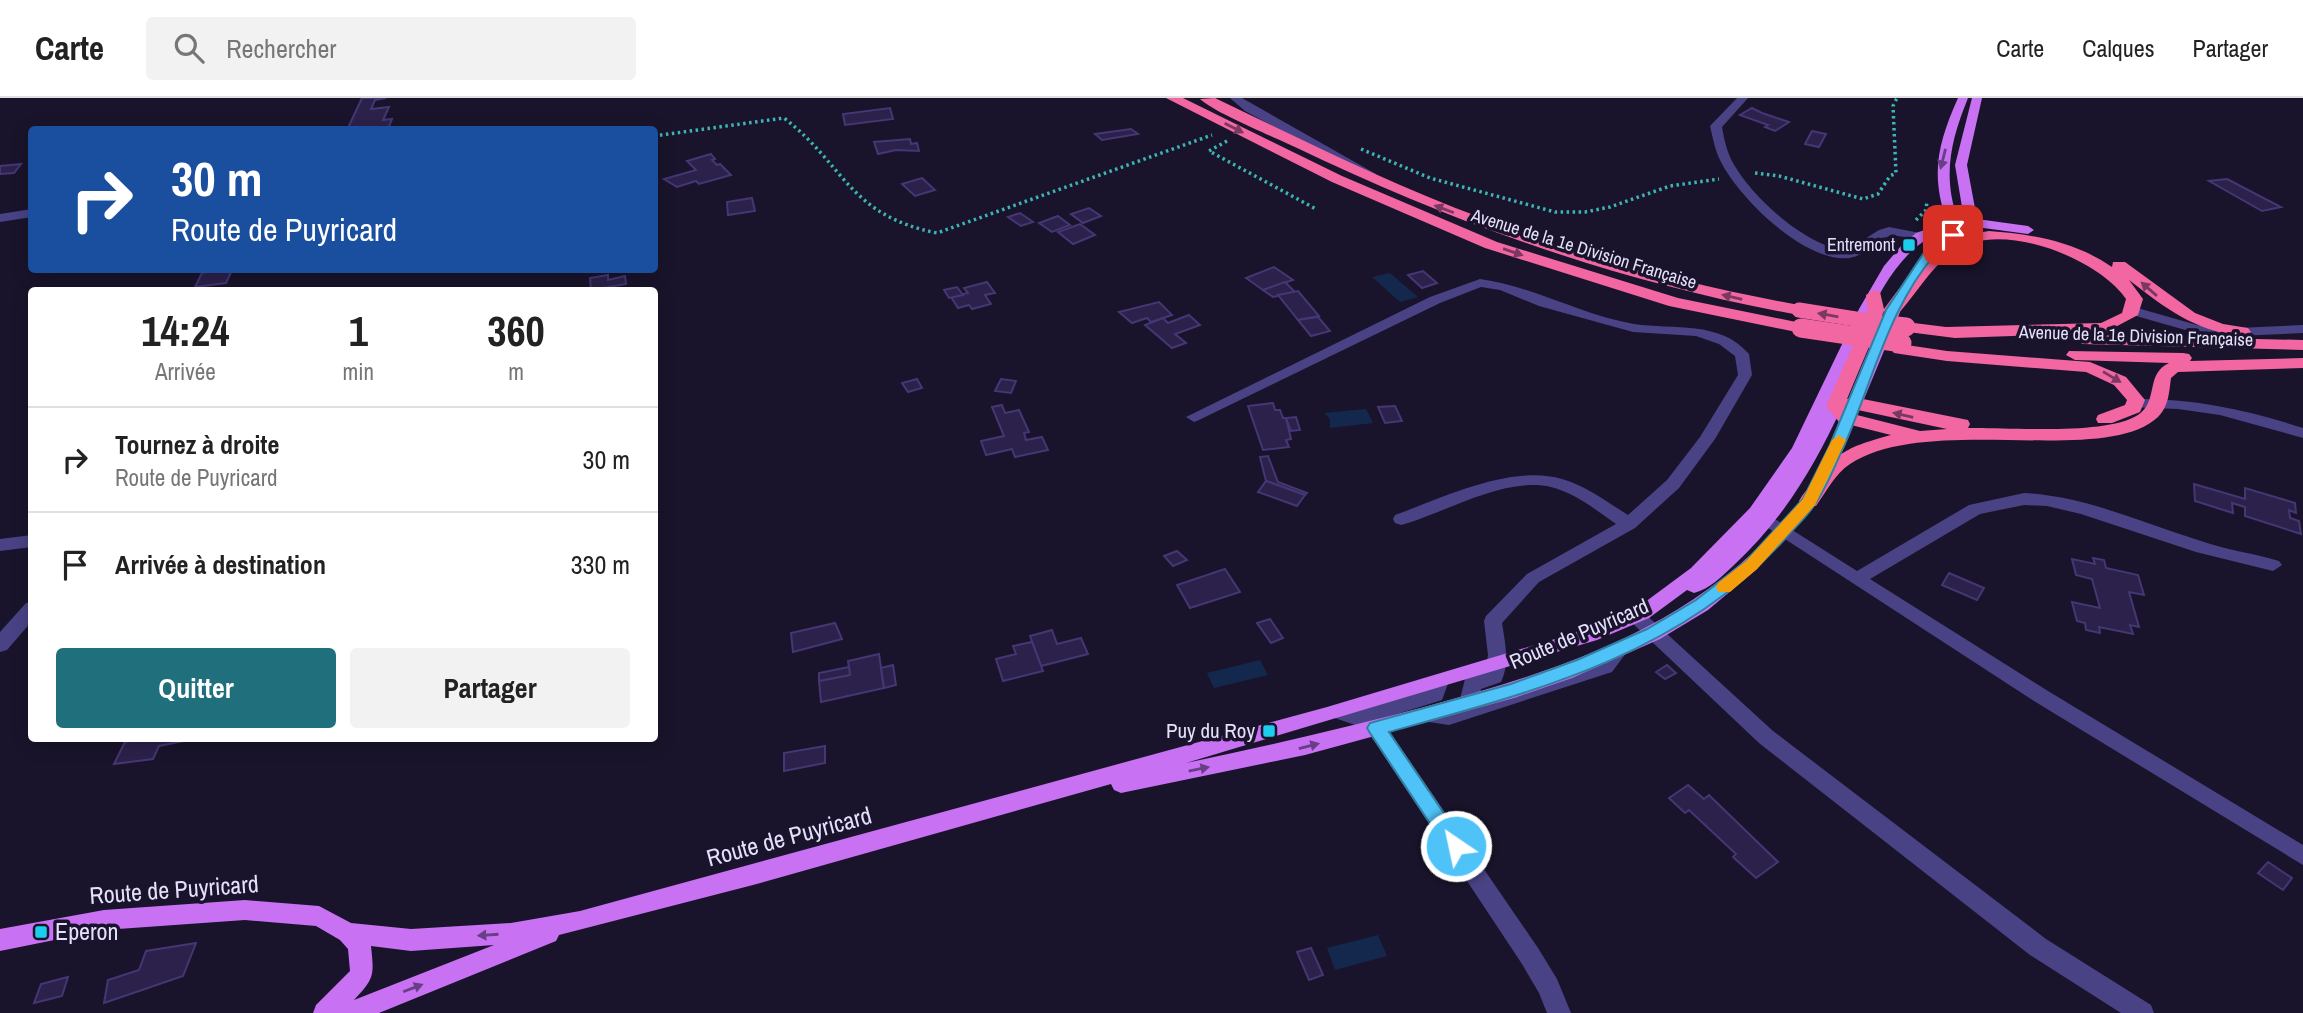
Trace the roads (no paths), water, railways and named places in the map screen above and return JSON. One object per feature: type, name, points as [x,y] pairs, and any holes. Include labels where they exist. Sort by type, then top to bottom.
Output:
[{"type":"highway","name":"Avenue de la 1e Division Française","points":[[1173,98],[1337,179],[1449,229],[1538,261],[1675,302],[1800,324]]},
{"type":"highway","name":"Avenue de la 1e Division Française","points":[[1205,98],[1388,185],[1470,219],[1572,256],[1800,324]]},
{"type":"highway","points":[[1895,305],[1950,246],[1972,230],[2039,240],[2086,256],[2114,272],[2131,292],[2134,311],[2119,324],[2104,328],[1942,332]]},
{"type":"highway","points":[[2028,230],[2093,251],[2124,268],[2186,317],[2209,327],[2303,338]]},
{"type":"highway","points":[[1844,409],[1876,312],[1874,295]]},
{"type":"highway","points":[[1800,324],[1903,340],[1947,356],[2090,367],[2120,381],[2136,400],[2133,408],[2124,413],[2088,421],[1977,426],[1844,409]]},
{"type":"highway","name":"Avenue de la 1e Division Française","points":[[1903,340],[1942,332],[2039,339],[2303,345]]},
{"type":"highway","name":"Avenue de la 1e Division Française","points":[[1903,340],[2035,354],[2303,363]]},
{"type":"highway","points":[[1809,502],[1841,461],[1878,445],[1923,437],[2108,430],[2139,422],[2150,416],[2159,403],[2161,375],[2165,369],[2303,363]]},
{"type":"highway","points":[[1844,409],[1923,437]]},
{"type":"main road","points":[[1953,222],[1944,196],[1940,171],[1952,124],[1963,98]]},
{"type":"main road","points":[[1972,230],[1961,164],[1977,98]]},
{"type":"main road","points":[[1965,193],[1985,212],[2028,230]]},
{"type":"main road","points":[[1920,237],[1953,222],[1972,230],[2028,230]]},
{"type":"main road","name":"Route de Puyricard","points":[[1011,806],[1231,763],[1372,722],[1429,715],[1565,673],[1653,634],[1709,600],[1751,565],[1783,480],[1881,279],[1909,245],[1920,237]]},
{"type":"main road","name":"Route de Puyricard","points":[[0,940],[104,920],[244,909],[320,916],[348,933],[411,940],[511,933],[580,921],[1011,806],[1339,712],[1582,638],[1636,616],[1665,598],[1724,548],[1809,502],[1837,445],[1844,409],[1895,305]]},
{"type":"main road","points":[[1769,523],[1844,409]]},
{"type":"main road","name":"Route de Puyricard","points":[[350,1013],[580,921]]},
{"type":"main road","points":[[325,1013],[362,975],[359,945],[348,933]]},
{"type":"street","points":[[1235,98],[1252,104],[1388,185]]},
{"type":"street","points":[[1743,98],[1716,126],[1721,151],[1737,177],[1795,233],[1810,244],[1830,252],[1858,252],[1889,231],[1920,237]]},
{"type":"street","points":[[0,218],[28,214]]},
{"type":"street","points":[[1194,417],[1435,300],[1480,283],[1503,286],[1544,303],[1633,328],[1698,332],[1724,341],[1742,354],[1745,375],[1707,439],[1673,484],[1629,524],[1533,578],[1493,621],[1497,655],[1494,677],[1472,684],[1469,703]]},
{"type":"street","points":[[2134,311],[2186,327],[2238,332],[2303,329]]},
{"type":"street","points":[[2135,404],[2178,403],[2222,411],[2303,433]]},
{"type":"street","points":[[1401,519],[1514,482],[1548,481],[1587,497],[1629,524]]},
{"type":"street","points":[[1857,579],[1975,509],[2024,499],[2047,500],[2085,509],[2202,548],[2273,565]]},
{"type":"street","points":[[1769,523],[2041,696],[2303,856]]},
{"type":"street","points":[[0,545],[28,542]]},
{"type":"street","points":[[0,645],[28,613]]},
{"type":"street","points":[[1636,616],[1766,737],[2038,947],[2142,1013]]},
{"type":"street","points":[[1429,715],[1449,716],[1471,712],[1605,667],[1620,649]]},
{"type":"street","points":[[1339,712],[1372,722],[1435,695],[1439,681]]},
{"type":"street","points":[[1372,722],[1530,956],[1549,987],[1559,1013]]},
{"type":"water","points":[[1390,273],[1418,297],[1400,302],[1372,277]]},
{"type":"water","points":[[1366,409],[1373,423],[1330,428],[1330,419],[1324,413]]},
{"type":"water","points":[[1260,660],[1268,675],[1214,688],[1207,673]]},
{"type":"water","points":[[1378,935],[1387,956],[1335,970],[1327,948]]},
{"type":"place","name":"Entremont","points":[[1909,245]]},
{"type":"place","name":"Puy du Roy","points":[[1269,731]]},
{"type":"place","name":"Eperon","points":[[41,932]]}]
